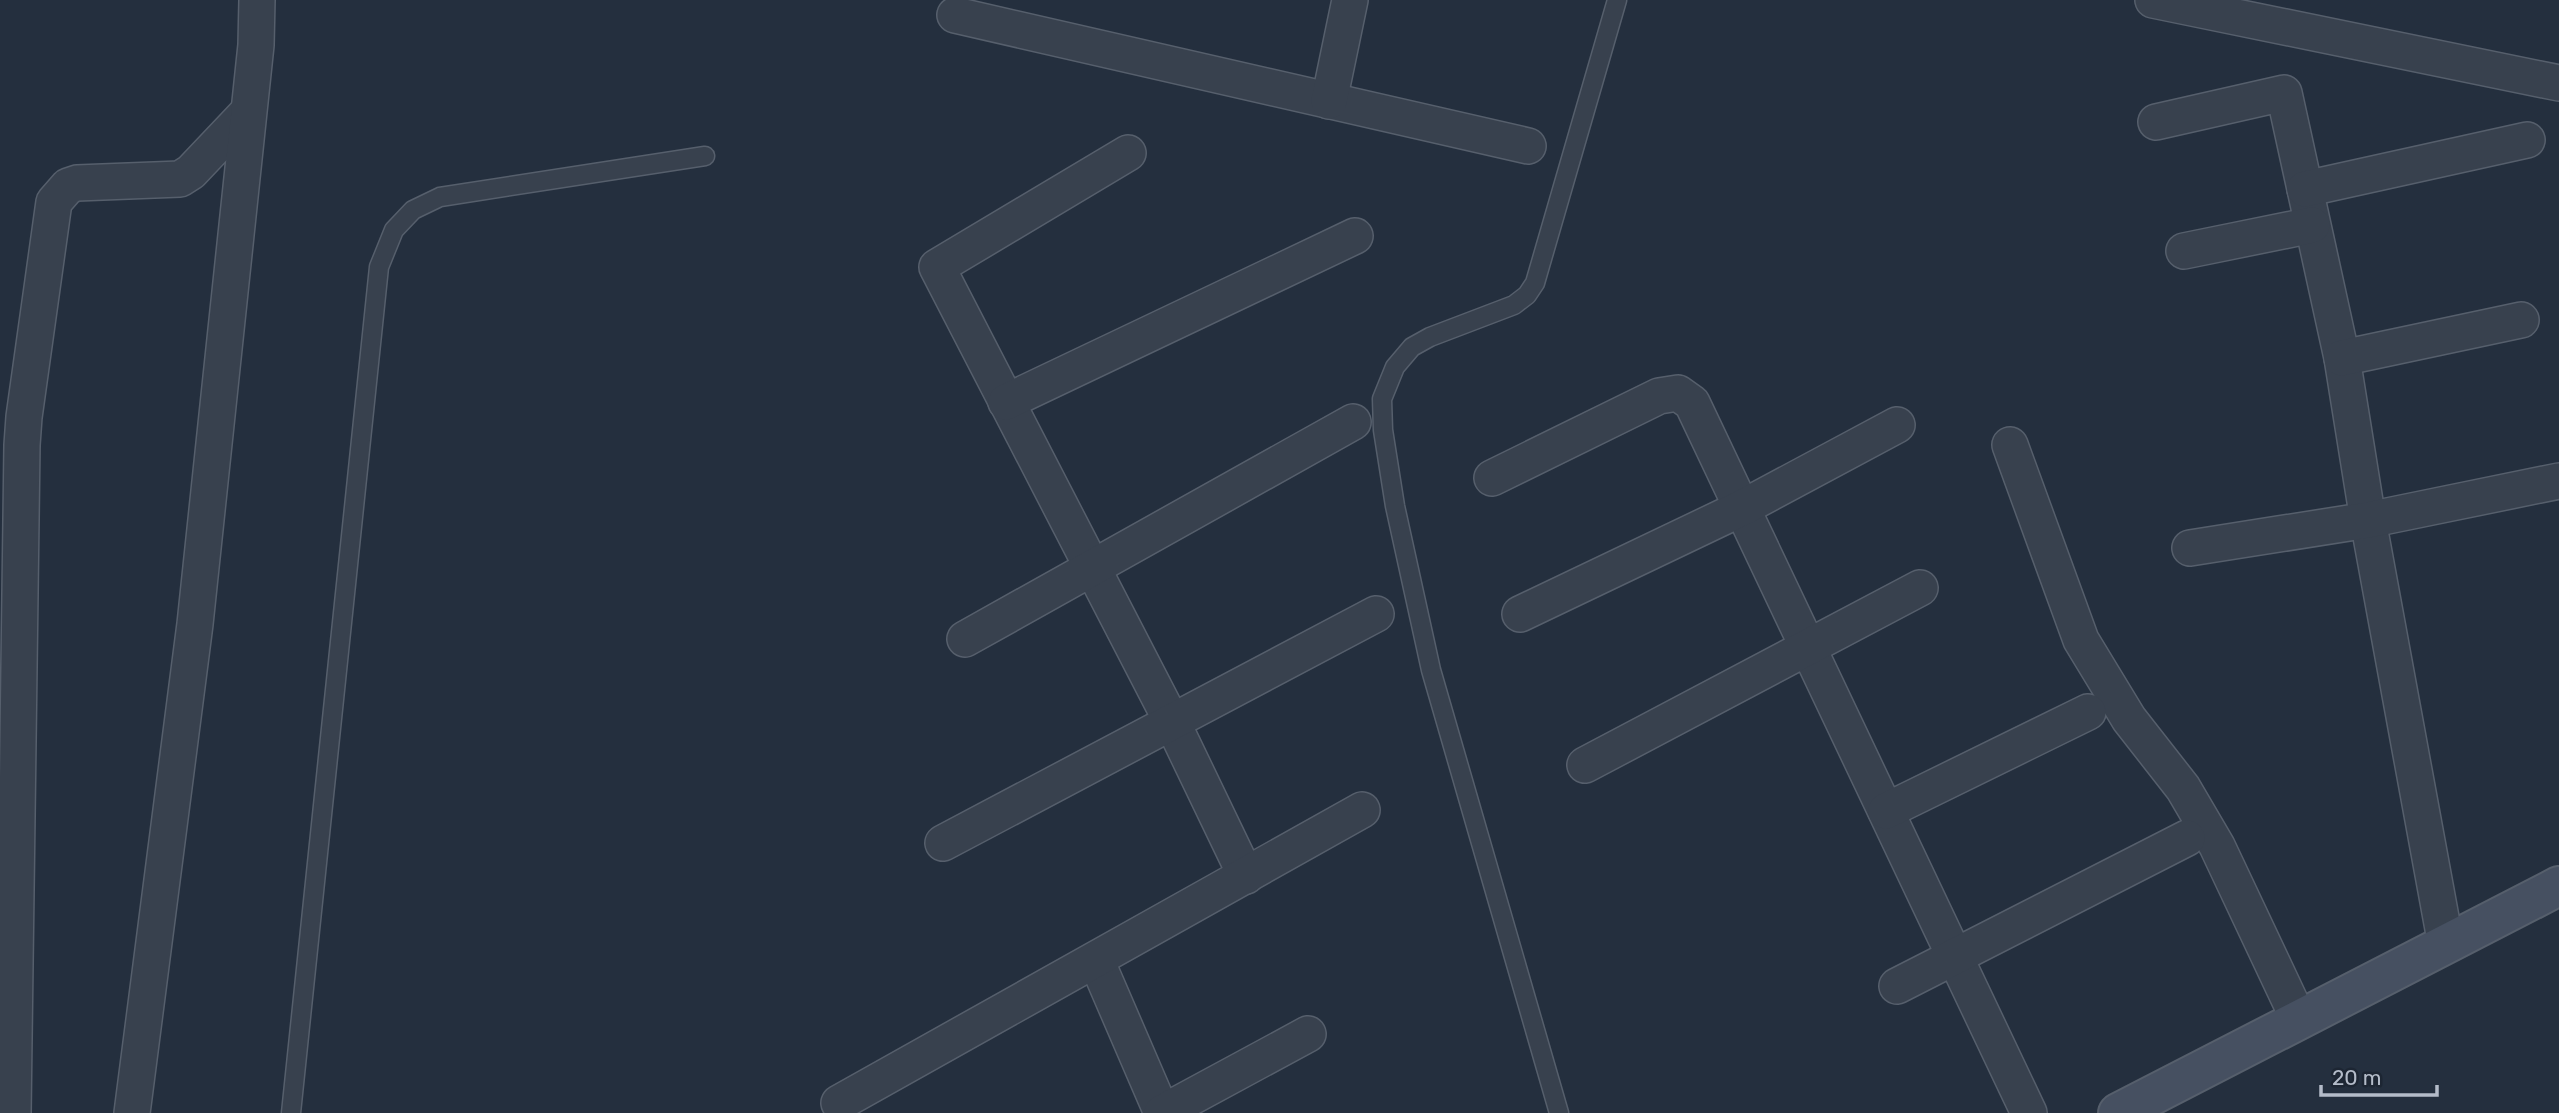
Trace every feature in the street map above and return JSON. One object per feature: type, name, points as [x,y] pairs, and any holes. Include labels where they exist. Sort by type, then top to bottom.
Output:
[{"type":"main road","points":[[2118,1113],[2559,886]]},
{"type":"street","points":[[132,1113],[195,624],[256,45],[257,0]]},
{"type":"street","points":[[1329,101],[1350,0]]},
{"type":"street","points":[[2153,0],[2559,83]]},
{"type":"street","points":[[955,15],[1528,146]]},
{"type":"street","points":[[2156,122],[2284,93],[2342,358],[2368,520],[2446,945]]},
{"type":"street","points":[[13,1113],[22,445],[54,202],[68,186],[77,184],[180,179],[191,172],[247,113]]},
{"type":"street","points":[[2305,189],[2527,140]]},
{"type":"street","points":[[1128,153],[937,267],[1172,722],[1246,876]]},
{"type":"street","points":[[2184,251],[2312,225]]},
{"type":"street","points":[[1006,402],[1356,236]]},
{"type":"street","points":[[2342,358],[2521,320]]},
{"type":"street","points":[[1492,478],[1659,396],[1678,393],[1692,403],[2029,1113]]},
{"type":"street","points":[[965,639],[1353,422]]},
{"type":"street","points":[[1520,614],[1742,508],[1897,425]]},
{"type":"street","points":[[2010,445],[2081,640],[2129,719],[2183,788],[2217,846],[2299,1020]]},
{"type":"street","points":[[2190,548],[2368,520],[2559,481]]},
{"type":"street","points":[[1585,765],[1920,588]]},
{"type":"street","points":[[943,843],[1376,614]]},
{"type":"street","points":[[1886,811],[2088,712]]},
{"type":"street","points":[[839,1103],[1362,810]]},
{"type":"street","points":[[1897,986],[2187,838]]},
{"type":"street","points":[[1096,960],[1162,1113],[1308,1034]]},
{"type":"lane","points":[[1559,1113],[1431,670],[1395,506],[1383,430],[1382,399],[1395,367],[1412,347],[1430,337],[1514,305],[1527,295],[1535,283],[1617,0]]},
{"type":"lane","points":[[291,1113],[377,280],[379,267],[394,230],[413,209],[440,197],[705,156]]}]
